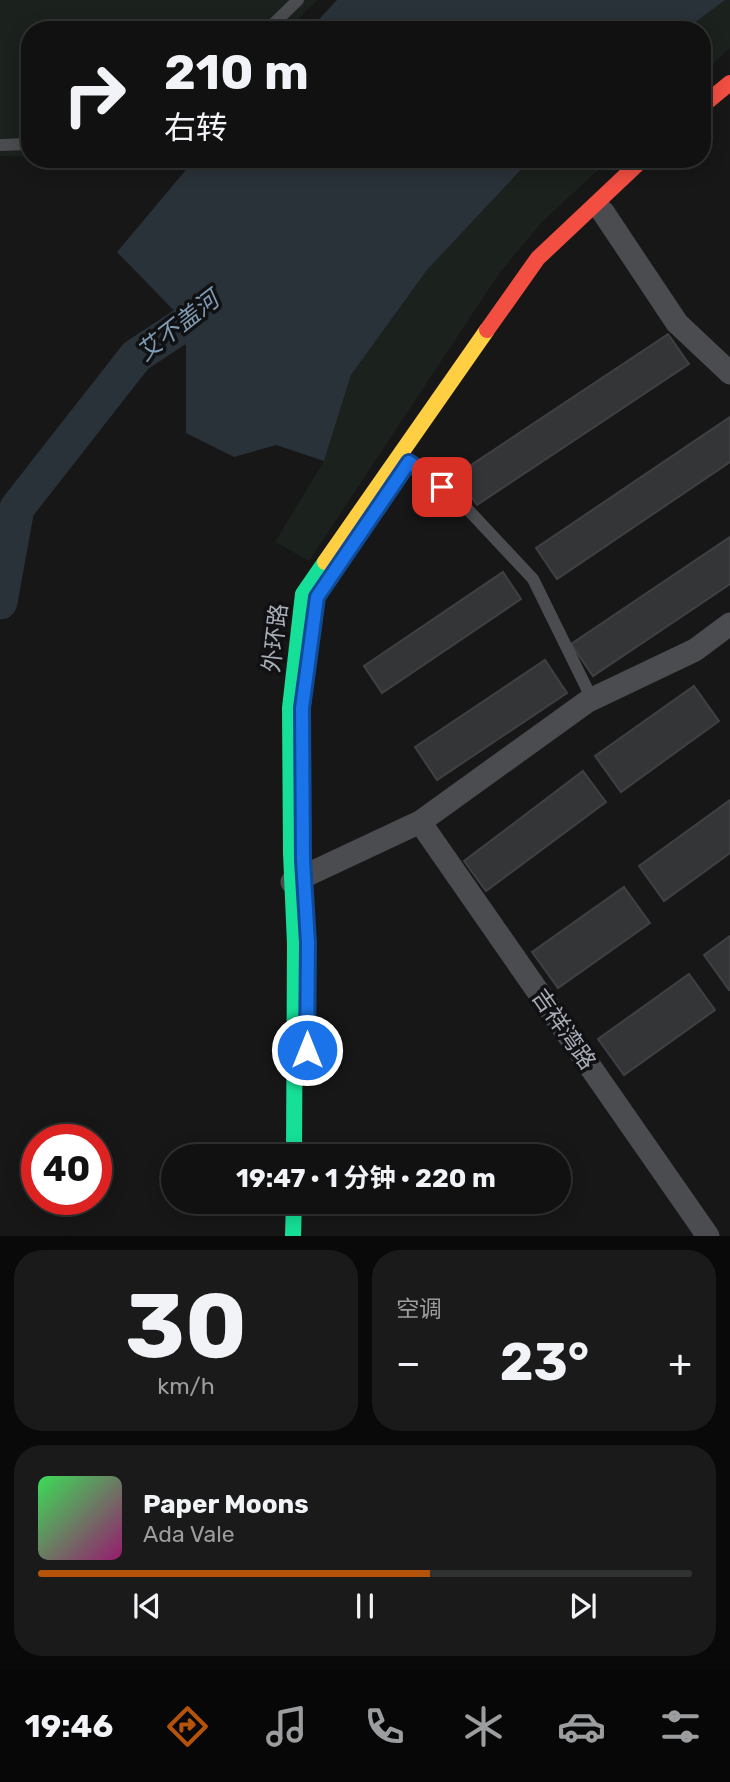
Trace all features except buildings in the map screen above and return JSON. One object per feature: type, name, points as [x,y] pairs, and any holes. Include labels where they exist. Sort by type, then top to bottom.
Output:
[{"type":"street","points":[[711,99],[730,83]]},
{"type":"street","points":[[711,111],[730,96]]},
{"type":"street","name":"外环路","points":[[307,1144],[308,943],[298,879],[290,708],[303,594],[538,258],[633,168]]},
{"type":"street","name":"外环路","points":[[294,1144],[295,943],[302,708],[317,597],[548,266],[649,168]]},
{"type":"street","points":[[603,212],[677,323],[730,373]]},
{"type":"street","points":[[298,879],[420,822],[592,699],[695,650],[729,626]]},
{"type":"street","name":"吉祥湾路","points":[[420,822],[708,1236]]},
{"type":"street","points":[[293,1236],[294,1214]]},
{"type":"street","points":[[306,1214],[306,1236]]},
{"type":"lane","points":[[276,21],[298,0]]},
{"type":"lane","points":[[0,145],[21,144]]},
{"type":"lane","points":[[409,462],[459,500],[533,579],[592,699]]},
{"type":"shaded area","points":[[0,0],[317,0],[296,21],[21,21],[21,157],[0,156]]},
{"type":"shaded area","points":[[337,0],[725,0],[697,21],[317,21]]},
{"type":"shaded area","points":[[725,0],[730,0],[730,48],[711,66],[711,21],[697,21]]},
{"type":"shaded area","points":[[187,168],[523,168],[427,270],[351,375],[324,461],[276,445],[234,457],[186,433],[186,323],[117,252]]},
{"type":"shaded area","points":[[523,168],[600,168],[543,221],[500,272],[309,561],[275,542],[324,461],[351,375],[427,270]]},
{"type":"waterway","name":"艾不盖河","points":[[0,602],[17,508],[136,356],[186,323],[223,292]]},
{"type":"traffic: fast","points":[[294,1144],[295,944],[290,708],[303,594],[325,562]]},
{"type":"traffic: fast","points":[[293,1236],[294,1214]]},
{"type":"traffic: slow","points":[[325,562],[487,330]]},
{"type":"traffic: jam","points":[[711,99],[730,83]]},
{"type":"traffic: jam","points":[[487,330],[538,258],[633,168]]},
{"type":"route","points":[[307,1050],[308,943],[303,860],[302,708],[317,597],[409,462],[442,487]]}]
